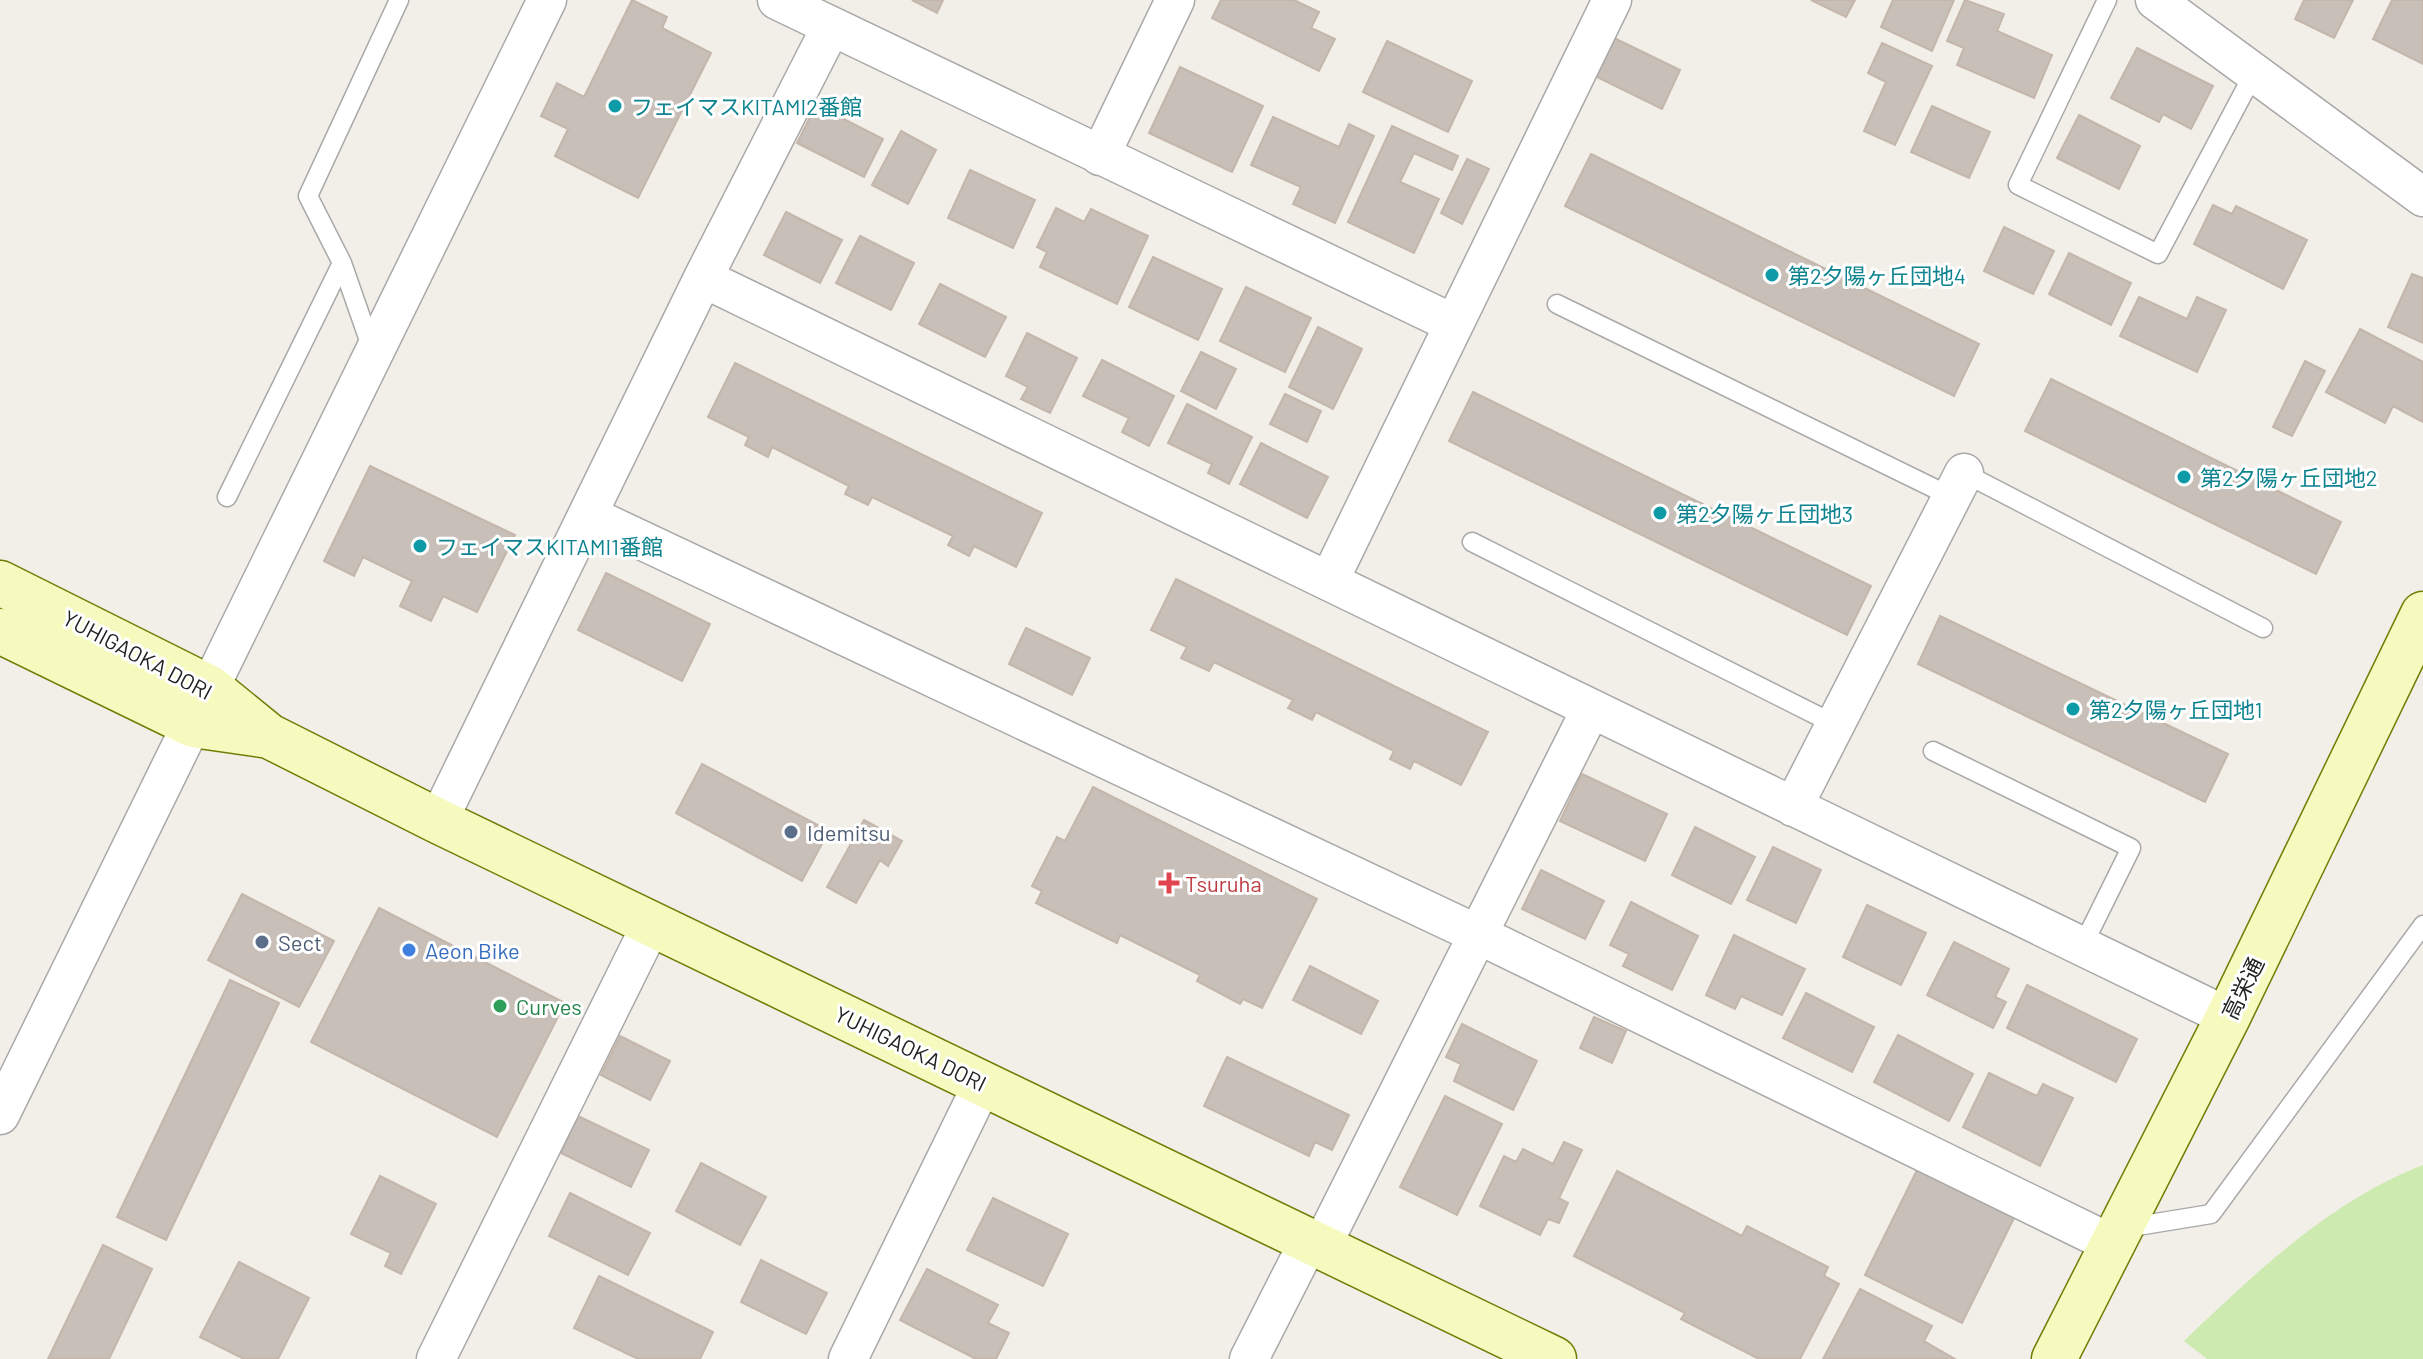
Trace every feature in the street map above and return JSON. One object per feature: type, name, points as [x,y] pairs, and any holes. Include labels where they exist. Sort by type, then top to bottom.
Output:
[{"type":"street","points":[[0,1115],[547,0]]},
{"type":"street","points":[[777,0],[1454,324]]},
{"type":"street","points":[[1100,156],[1175,0]]},
{"type":"street","points":[[1329,581],[1612,0]]},
{"type":"street","points":[[2155,0],[2423,197]]},
{"type":"street","points":[[438,821],[703,278],[831,27]]},
{"type":"street","points":[[703,278],[2228,1017]]},
{"type":"street","points":[[1793,807],[1958,485]]},
{"type":"street","points":[[588,515],[2118,1237]]},
{"type":"street","name":"YUHIGAOKA DORI","points":[[0,583],[202,706]]},
{"type":"street","name":"高栄通","points":[[2054,1359],[2228,1017],[2423,614]]},
{"type":"street","name":"YUHIGAOKA DORI","points":[[0,631],[202,706],[269,736],[438,821],[1554,1359]]},
{"type":"street","points":[[1249,1359],[1315,1244],[1591,709]]},
{"type":"street","points":[[436,1359],[652,923]]},
{"type":"street","points":[[848,1359],[983,1083]]},
{"type":"lane","points":[[374,355],[342,263],[308,196],[399,0]]},
{"type":"lane","points":[[2107,0],[2018,185],[2158,254],[2254,73]]},
{"type":"lane","points":[[227,497],[342,263]]},
{"type":"lane","points":[[1557,304],[1958,485],[2263,628]]},
{"type":"lane","points":[[1472,542],[1836,725]]},
{"type":"lane","points":[[1933,751],[2131,848],[2082,947]]},
{"type":"lane","points":[[2118,1237],[2211,1214],[2423,925]]},
{"type":"green space","points":[[2423,1165],[2423,1359],[2207,1359],[2184,1341],[2295,1241],[2356,1198]]},
{"type":"building","name":"フェイマスKITAMI2番館","points":[[632,0],[667,17],[662,28],[711,53],[638,198],[555,156],[568,129],[541,116],[557,83],[584,97]]},
{"type":"building","points":[[912,0],[943,0],[937,13]]},
{"type":"building","points":[[1221,0],[1294,0],[1319,12],[1311,28],[1335,39],[1319,71],[1212,18]]},
{"type":"building","points":[[1811,0],[1855,0],[1846,17]]},
{"type":"building","points":[[1893,0],[1954,0],[1932,51],[1881,27]]},
{"type":"building","points":[[1965,0],[2004,14],[1997,31],[2052,55],[2034,98],[1957,65],[1964,48],[1947,41]]},
{"type":"building","points":[[2304,0],[2353,0],[2334,38],[2295,19]]},
{"type":"building","points":[[2392,0],[2423,0],[2423,64],[2373,39]]},
{"type":"building","points":[[1612,37],[1680,70],[1662,109],[1593,75]]},
{"type":"building","points":[[1387,41],[1472,81],[1448,132],[1363,92]]},
{"type":"building","points":[[1882,43],[1932,66],[1895,145],[1864,131],[1886,82],[1868,73]]},
{"type":"building","points":[[2137,48],[2213,86],[2191,129],[2163,114],[2159,122],[2111,98]]},
{"type":"building","points":[[1180,67],[1263,106],[1232,172],[1149,133]]},
{"type":"building","points":[[816,105],[883,139],[864,177],[797,143]]},
{"type":"building","points":[[1932,106],[1990,132],[1969,178],[1911,152]]},
{"type":"building","points":[[2079,115],[2140,146],[2119,189],[2057,158]]},
{"type":"building","points":[[1273,117],[1339,147],[1349,124],[1374,136],[1335,223],[1293,204],[1301,187],[1251,165]]},
{"type":"building","points":[[1392,126],[1458,156],[1452,170],[1414,153],[1400,182],[1439,199],[1414,253],[1348,222]]},
{"type":"building","points":[[901,131],[936,150],[908,204],[872,185]]},
{"type":"building","name":"第2夕陽ヶ丘団地4","points":[[1591,154],[1979,344],[1954,396],[1565,206]]},
{"type":"building","points":[[1467,159],[1489,169],[1462,224],[1441,213]]},
{"type":"building","points":[[970,170],[1035,200],[1013,248],[948,218]]},
{"type":"building","points":[[2213,205],[2232,214],[2236,206],[2307,240],[2283,289],[2194,244]]},
{"type":"building","points":[[1056,208],[1084,222],[1091,209],[1148,236],[1117,304],[1040,267],[1047,252],[1037,247]]},
{"type":"building","points":[[786,212],[842,240],[820,283],[764,255]]},
{"type":"building","points":[[2004,227],[2054,251],[2033,294],[1984,271]]},
{"type":"building","points":[[860,236],[914,263],[891,310],[836,283]]},
{"type":"building","points":[[2069,253],[2131,283],[2111,325],[2049,294]]},
{"type":"building","points":[[1153,257],[1222,289],[1198,340],[1129,307]]},
{"type":"building","points":[[2412,274],[2423,278],[2423,343],[2388,327]]},
{"type":"building","points":[[940,284],[1006,317],[985,357],[919,324]]},
{"type":"building","points":[[1246,287],[1311,318],[1285,372],[1220,341]]},
{"type":"building","points":[[2139,297],[2187,319],[2197,297],[2226,310],[2197,372],[2120,336]]},
{"type":"building","points":[[1318,327],[1362,349],[1333,409],[1289,387]]},
{"type":"building","points":[[2360,329],[2423,362],[2423,422],[2393,406],[2385,423],[2326,392]]},
{"type":"building","points":[[1027,333],[1077,358],[1050,413],[1021,399],[1028,387],[1006,376]]},
{"type":"building","points":[[1201,352],[1236,369],[1216,409],[1181,391]]},
{"type":"building","points":[[1102,360],[1174,396],[1149,446],[1122,432],[1129,418],[1083,396]]},
{"type":"building","points":[[2305,361],[2325,371],[2292,436],[2273,427]]},
{"type":"building","points":[[735,363],[1042,513],[1016,567],[974,546],[969,556],[948,545],[953,536],[872,497],[868,505],[845,494],[849,486],[772,447],[768,457],[745,445],[749,437],[708,417]]},
{"type":"building","name":"第2夕陽ヶ丘団地2","points":[[2051,379],[2341,522],[2316,574],[2025,431]]},
{"type":"building","name":"第2夕陽ヶ丘団地3","points":[[1473,392],[1871,586],[1847,635],[1449,441]]},
{"type":"building","points":[[1285,394],[1321,411],[1307,442],[1270,424]]},
{"type":"building","points":[[1187,404],[1252,437],[1229,484],[1208,473],[1212,464],[1168,443]]},
{"type":"building","points":[[1261,443],[1328,477],[1307,518],[1240,484]]},
{"type":"building","name":"フェイマスKITAMI1番館","points":[[370,466],[515,535],[477,612],[443,596],[431,621],[400,606],[412,581],[363,557],[354,576],[324,561]]},
{"type":"building","points":[[606,573],[710,624],[682,681],[578,630]]},
{"type":"building","points":[[1176,579],[1488,732],[1461,785],[1414,761],[1410,769],[1390,759],[1394,751],[1316,712],[1312,720],[1288,708],[1293,700],[1214,662],[1209,671],[1181,658],[1187,647],[1151,630]]},
{"type":"building","name":"第2夕陽ヶ丘団地1","points":[[1940,616],[2228,754],[2205,802],[1918,664]]},
{"type":"building","points":[[1026,628],[1090,658],[1072,695],[1009,664]]},
{"type":"building","points":[[702,764],[829,831],[802,881],[676,813]]},
{"type":"building","points":[[1582,774],[1667,814],[1645,861],[1560,821]]},
{"type":"building","points":[[1093,787],[1317,899],[1262,1008],[1243,999],[1240,1004],[1197,981],[1200,975],[1120,935],[1117,943],[1036,903],[1042,891],[1032,886],[1057,837],[1065,841]]},
{"type":"building","points":[[864,820],[902,841],[888,866],[880,860],[856,903],[827,887]]},
{"type":"building","points":[[1695,827],[1755,857],[1731,904],[1672,875]]},
{"type":"building","points":[[1773,847],[1821,870],[1796,923],[1747,900]]},
{"type":"building","points":[[1541,870],[1604,901],[1585,939],[1522,909]]},
{"type":"building","points":[[242,894],[334,941],[299,1007],[208,960]]},
{"type":"building","points":[[1631,902],[1698,936],[1672,990],[1623,966],[1629,954],[1610,945]]},
{"type":"building","points":[[1867,905],[1926,933],[1901,985],[1843,957]]},
{"type":"building","points":[[379,908],[565,1003],[497,1137],[311,1042]]},
{"type":"building","points":[[1734,935],[1805,969],[1782,1015],[1741,996],[1735,1009],[1706,995]]},
{"type":"building","points":[[1954,942],[2009,969],[1995,997],[2006,1002],[1993,1028],[1927,995]]},
{"type":"building","points":[[1310,966],[1378,1001],[1361,1034],[1293,1000]]},
{"type":"building","points":[[230,980],[279,1003],[166,1240],[117,1217]]},
{"type":"building","points":[[2027,985],[2137,1039],[2116,1082],[2007,1028]]},
{"type":"building","points":[[1806,993],[1874,1027],[1852,1072],[1783,1038]]},
{"type":"building","points":[[1594,1017],[1626,1031],[1612,1063],[1580,1048]]},
{"type":"building","points":[[1462,1024],[1537,1061],[1513,1110],[1454,1081],[1461,1064],[1446,1057]]},
{"type":"building","points":[[1898,1035],[1973,1074],[1949,1121],[1874,1082]]},
{"type":"building","points":[[620,1036],[670,1061],[650,1100],[601,1075]]},
{"type":"building","points":[[1227,1057],[1349,1115],[1332,1150],[1315,1142],[1309,1156],[1204,1106]]},
{"type":"building","points":[[1989,1073],[2037,1096],[2043,1084],[2073,1098],[2040,1166],[1963,1127]]},
{"type":"building","points":[[1445,1096],[1502,1124],[1457,1215],[1400,1187]]},
{"type":"building","points":[[578,1116],[649,1150],[631,1187],[561,1153]]},
{"type":"building","points":[[1564,1142],[1582,1150],[1559,1198],[1568,1203],[1559,1223],[1548,1219],[1540,1235],[1480,1206],[1504,1156],[1516,1162],[1523,1149],[1553,1164]]},
{"type":"building","points":[[701,1163],[766,1197],[740,1245],[676,1211]]},
{"type":"building","points":[[1919,1166],[2016,1214],[1962,1323],[1865,1275]]},
{"type":"building","points":[[1617,1171],[1742,1236],[1747,1226],[1828,1267],[1824,1276],[1839,1284],[1800,1359],[1759,1359],[1681,1319],[1685,1313],[1574,1256]]},
{"type":"building","points":[[380,1176],[436,1204],[401,1274],[385,1266],[391,1253],[351,1234]]},
{"type":"building","points":[[570,1193],[650,1233],[628,1275],[549,1236]]},
{"type":"building","points":[[993,1198],[1068,1234],[1043,1286],[967,1250]]},
{"type":"building","points":[[103,1245],[152,1269],[109,1359],[48,1359]]},
{"type":"building","points":[[761,1260],[827,1293],[806,1334],[741,1302]]},
{"type":"building","points":[[239,1262],[309,1298],[278,1359],[244,1359],[200,1337]]},
{"type":"building","points":[[927,1269],[998,1305],[988,1323],[1009,1333],[996,1359],[976,1359],[900,1320]]},
{"type":"building","points":[[599,1276],[713,1332],[700,1359],[638,1359],[574,1328]]},
{"type":"building","points":[[1860,1289],[1932,1326],[1924,1341],[1955,1359],[1823,1359]]},
{"type":"place","name":"フェイマスKITAMI2番館","points":[[615,106]]},
{"type":"place","name":"第2夕陽ヶ丘団地4","points":[[1772,275]]},
{"type":"place","name":"第2夕陽ヶ丘団地2","points":[[2184,477]]},
{"type":"place","name":"第2夕陽ヶ丘団地3","points":[[1660,513]]},
{"type":"place","name":"フェイマスKITAMI1番館","points":[[420,546]]},
{"type":"place","name":"第2夕陽ヶ丘団地1","points":[[2073,709]]},
{"type":"place","name":"Idemitsu","points":[[791,832]]},
{"type":"place","name":"Tsuruha","points":[[1169,883]]},
{"type":"place","name":"Sect","points":[[262,942]]},
{"type":"place","name":"Aeon Bike","points":[[409,950]]},
{"type":"place","name":"Curves","points":[[500,1006]]}]
